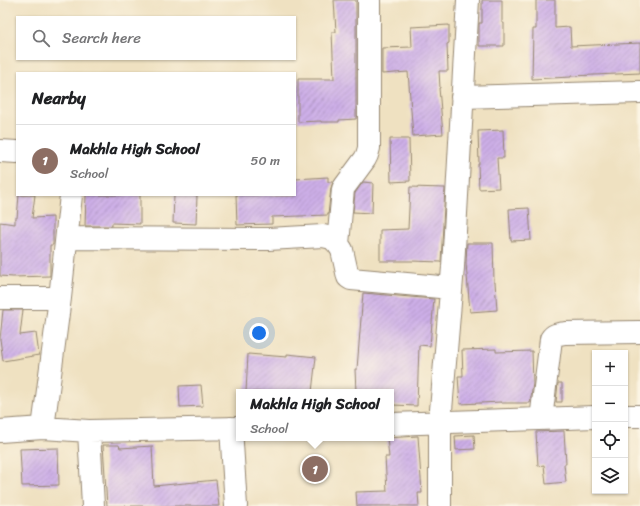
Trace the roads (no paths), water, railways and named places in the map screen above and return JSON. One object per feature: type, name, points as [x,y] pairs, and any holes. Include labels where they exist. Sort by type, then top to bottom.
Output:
[{"type":"street","points":[[338,244],[343,189],[365,159],[369,148],[370,0]]},
{"type":"street","points":[[440,506],[440,422],[451,288],[468,0]]},
{"type":"street","points":[[462,97],[640,92]]},
{"type":"street","points":[[0,151],[16,152]]},
{"type":"street","points":[[43,428],[60,298],[71,196]]},
{"type":"street","points":[[67,238],[268,239],[323,236],[332,238],[342,250],[348,275],[351,279],[451,288]]},
{"type":"street","points":[[0,298],[60,298]]},
{"type":"street","points":[[541,419],[551,339],[553,336],[564,333],[640,332]]},
{"type":"street","points":[[628,416],[640,416]]},
{"type":"street","points":[[394,424],[592,417]]},
{"type":"street","points":[[0,431],[43,428],[89,431],[235,428],[236,506]]},
{"type":"street","points":[[89,431],[93,506]]},
{"type":"place","name":"Makhla High School","points":[[315,469]]}]
